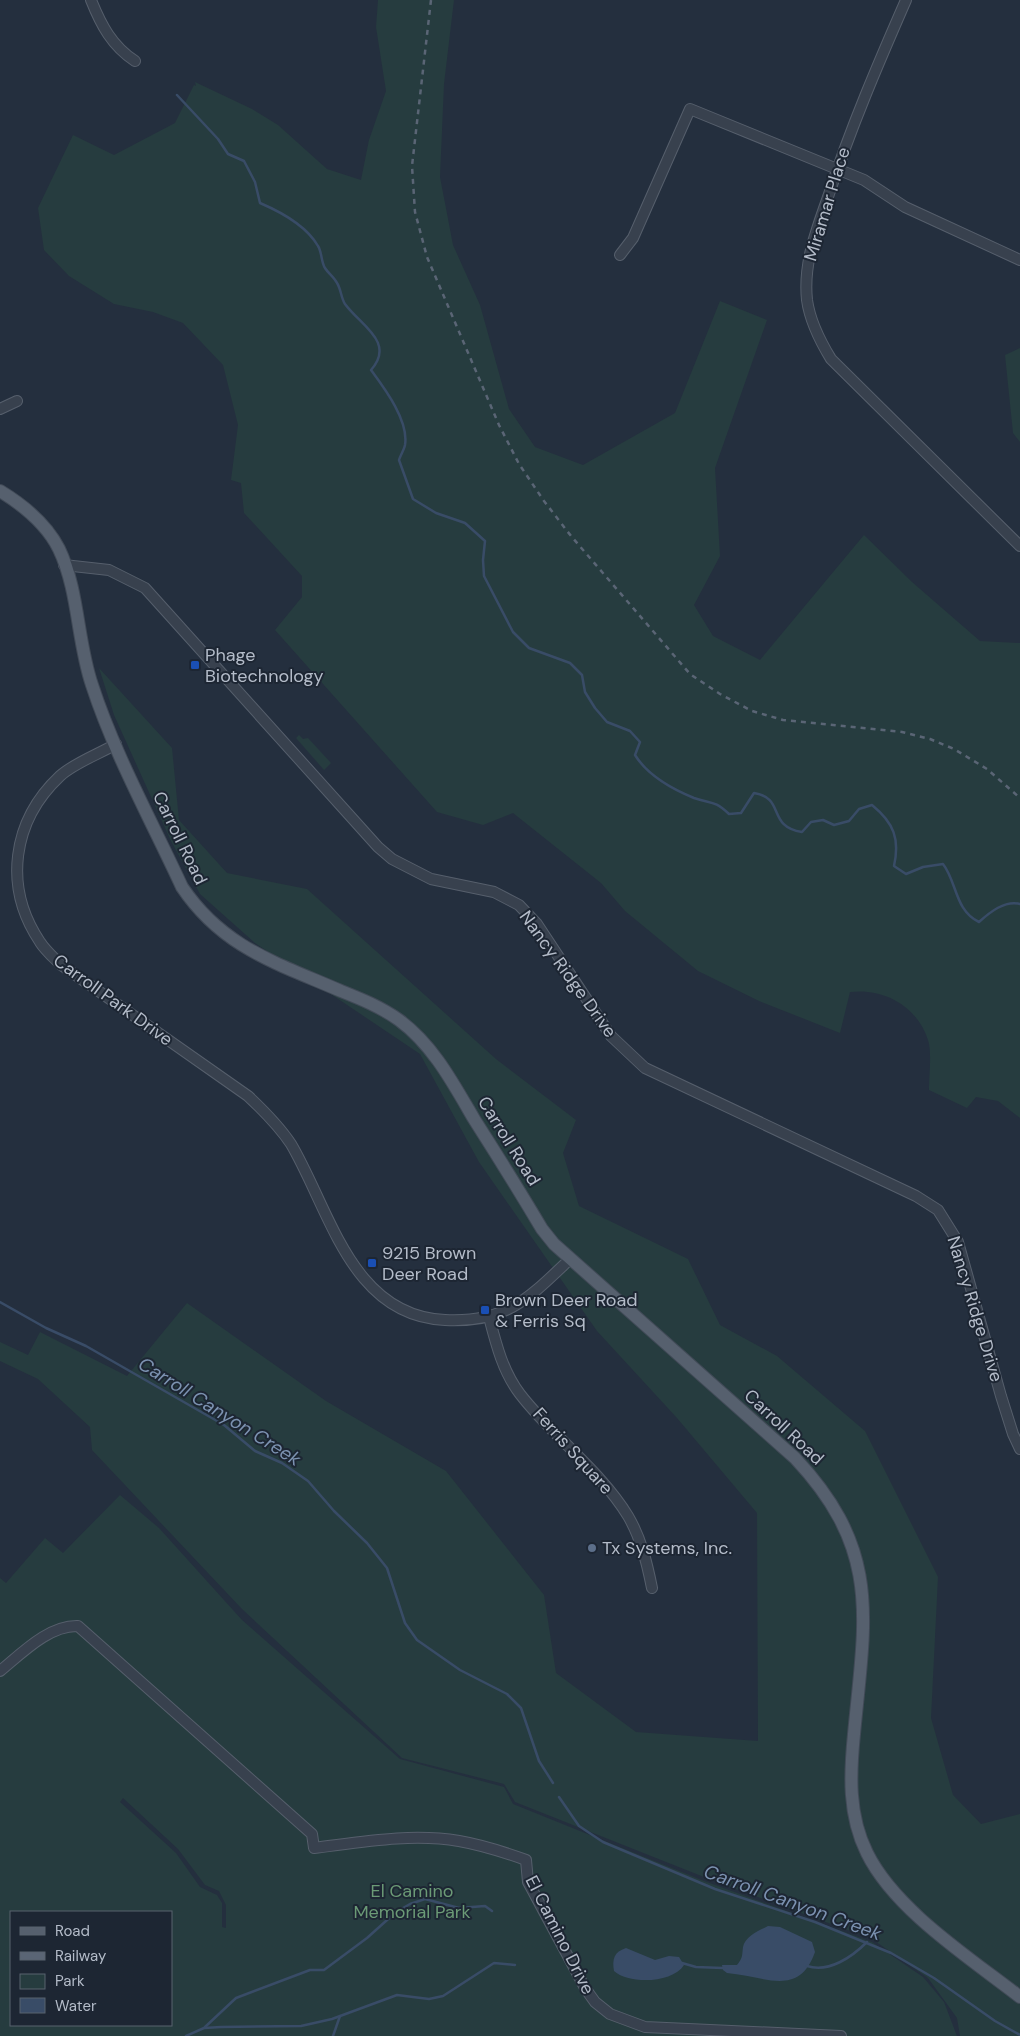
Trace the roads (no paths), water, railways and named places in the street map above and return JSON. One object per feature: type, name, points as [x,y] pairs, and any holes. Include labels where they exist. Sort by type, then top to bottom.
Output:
[{"type":"main road","name":"Carroll Road","points":[[0,491],[24,505],[59,549],[92,686],[116,744],[182,887],[190,899],[214,926],[236,943],[263,958],[373,1004],[408,1027],[440,1064],[542,1229],[569,1260],[795,1458],[816,1481],[839,1514],[853,1548],[862,1583],[864,1628],[850,1771],[851,1789],[861,1836],[883,1880],[906,1906],[1020,1998]]},
{"type":"street","points":[[91,0],[102,26],[111,39],[120,51],[135,61]]},
{"type":"street","name":"Miramar Place","points":[[906,0],[860,106],[837,168],[807,267],[807,301],[820,340],[834,362],[1020,546]]},
{"type":"street","points":[[620,255],[633,238],[690,109],[864,180],[905,206],[1020,260]]},
{"type":"street","points":[[0,409],[18,401]]},
{"type":"street","name":"Nancy Ridge Drive","points":[[64,565],[109,570],[145,588],[378,846],[392,858],[431,879],[494,892],[519,906],[537,924],[611,1036],[645,1068],[916,1196],[938,1210],[958,1242],[997,1383],[1013,1434],[1020,1449]]},
{"type":"street","name":"Carroll Park Drive","points":[[116,744],[62,775],[37,801],[22,835],[19,848],[18,894],[28,921],[40,943],[60,964],[248,1096],[270,1117],[290,1144],[300,1162],[350,1262],[365,1282],[380,1296],[407,1312],[434,1320],[468,1321],[506,1311],[533,1294],[569,1260]]},
{"type":"street","name":"Ferris Square","points":[[489,1317],[507,1372],[520,1394],[611,1492],[628,1517],[642,1544],[652,1588]]},
{"type":"street","name":"El Camino Drive","points":[[0,1671],[28,1647],[66,1626],[78,1626],[312,1834],[314,1848],[396,1838],[443,1839],[472,1843],[526,1860],[528,1882],[585,1988],[596,2002],[610,2014],[645,2027],[842,2036]]},
{"type":"water","points":[[768,1926],[780,1927],[812,1942],[815,1952],[808,1966],[800,1975],[790,1980],[779,1981],[727,1973],[723,1970],[722,1965],[737,1965],[741,1958],[744,1943],[753,1934]]},
{"type":"water","points":[[626,1948],[655,1960],[669,1956],[679,1957],[684,1965],[670,1976],[660,1979],[639,1980],[629,1978],[614,1971],[613,1967],[616,1954]]},
{"type":"waterway","points":[[177,95],[218,139],[228,154],[244,161],[255,182],[260,203],[292,220],[313,238],[319,248],[324,266],[338,285],[345,304],[378,342],[380,351],[378,360],[371,370],[383,386],[400,416],[405,436],[405,445],[399,460],[413,499],[436,513],[465,523],[485,541],[484,576],[513,632],[529,648],[570,663],[582,675],[585,692],[607,722],[630,731],[640,742],[635,755],[640,763],[669,786],[694,798],[716,804],[729,814],[741,813],[754,793],[764,796],[770,800],[784,824],[791,829],[802,832],[811,822],[823,820],[834,825],[849,821],[859,809],[872,805],[886,818],[894,832],[896,848],[894,866],[906,874],[923,867],[943,864],[948,871],[965,911],[979,922],[1003,905],[1020,904]]},
{"type":"waterway","name":"Carroll Canyon Creek","points":[[0,1302],[46,1328],[86,1346],[224,1425],[255,1451],[282,1463],[308,1481],[334,1511],[367,1543],[387,1568],[405,1623],[417,1640],[460,1670],[507,1694],[521,1708],[539,1761],[553,1783]]},
{"type":"waterway","name":"Carroll Canyon Creek","points":[[559,1797],[579,1826],[603,1842],[715,1889],[815,1922],[891,1953],[934,1978],[995,2021],[1020,2035]]},
{"type":"waterway","points":[[205,2027],[236,1998],[310,1970],[324,1970],[367,1938],[396,1912],[410,1904],[425,1899],[459,1908],[485,1906],[492,1911]]},
{"type":"waterway","points":[[807,1966],[815,1968],[824,1967],[840,1962],[867,1942]]},
{"type":"waterway","points":[[186,2036],[204,2028],[301,2026],[332,2019],[397,1995],[429,1999],[443,1996],[494,1963],[515,1965]]},
{"type":"waterway","points":[[682,1963],[696,1967],[723,1968]]},
{"type":"waterway","points":[[333,2036],[340,2016]]},
{"type":"railway","points":[[431,0],[412,166],[415,212],[427,257],[499,425],[519,464],[544,501],[571,536],[690,674],[720,694],[752,711],[783,720],[902,732],[930,739],[954,749],[987,769],[1020,798]]},
{"type":"place","name":"Phage Biotechnology","points":[[195,665]]},
{"type":"place","name":"9215 Brown Deer Road","points":[[372,1263]]},
{"type":"place","name":"Brown Deer Road & Ferris Sq","points":[[485,1310]]},
{"type":"place","name":"Tx Systems, Inc.","points":[[592,1548]]},
{"type":"park label","name":"El Camino Memorial Park","points":[[412,1901]]}]
